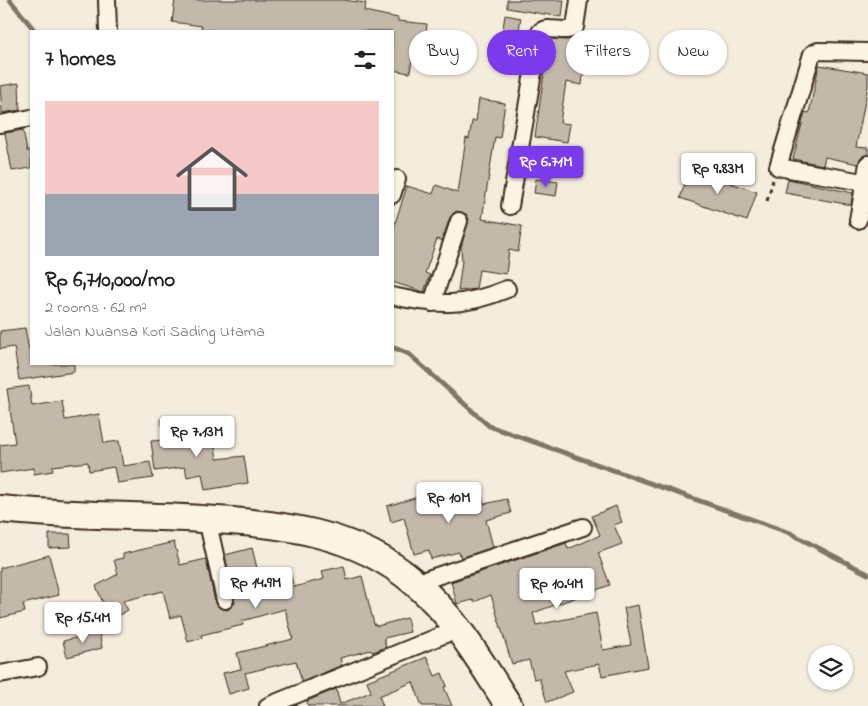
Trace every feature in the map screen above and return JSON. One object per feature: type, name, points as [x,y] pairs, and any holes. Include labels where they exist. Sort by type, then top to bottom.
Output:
[{"type":"highway","points":[[0,509],[207,519],[304,529],[327,536],[383,560],[416,583],[460,628],[509,706]]},
{"type":"street","points":[[107,0],[108,30]]},
{"type":"street","points":[[510,206],[540,32],[542,30],[565,31],[575,27],[579,0]]},
{"type":"street","points":[[866,183],[778,167],[812,54],[818,51],[868,52]]},
{"type":"street","points":[[0,124],[30,118]]},
{"type":"street","points":[[858,220],[868,164]]},
{"type":"street","points":[[432,303],[459,221]]},
{"type":"street","points":[[394,296],[432,303],[480,300],[507,289]]},
{"type":"street","points":[[207,519],[225,600]]},
{"type":"street","points":[[416,583],[582,527]]},
{"type":"street","points":[[268,706],[460,628]]},
{"type":"street","points":[[0,674],[38,667]]},
{"type":"building","points":[[175,0],[343,0],[366,3],[364,11],[398,18],[398,21],[427,24],[426,30],[409,30],[409,73],[394,70],[394,30],[208,30],[201,29],[202,26],[172,22]]},
{"type":"building","points":[[507,0],[564,0],[562,17],[507,8]]},
{"type":"building","points":[[505,15],[521,18],[519,30],[503,30]]},
{"type":"building","points":[[556,39],[566,40],[566,75],[583,75],[582,85],[566,82],[560,123],[570,124],[567,142],[535,137],[544,75],[556,75]]},
{"type":"building","points":[[819,65],[868,73],[868,86],[856,147],[868,148],[868,154],[861,157],[858,164],[825,157],[823,165],[793,159],[805,112],[809,113]]},
{"type":"building","points":[[19,83],[20,110],[2,113],[0,86]]},
{"type":"building","points":[[479,99],[505,103],[500,138],[495,137],[482,219],[522,226],[518,252],[509,250],[506,274],[479,270],[476,289],[458,291],[462,261],[461,247],[469,219],[466,214],[456,211],[450,217],[442,241],[437,239],[425,273],[430,275],[424,292],[394,283],[394,227],[407,186],[433,194],[436,185],[458,193],[466,138],[469,139],[472,121],[476,121]]},
{"type":"building","points":[[23,130],[27,151],[30,151],[30,168],[12,171],[5,133]]},
{"type":"building","points":[[690,169],[757,192],[747,221],[680,198]]},
{"type":"building","points":[[536,179],[558,182],[556,196],[534,193]]},
{"type":"building","points":[[788,179],[853,193],[851,205],[785,193]]},
{"type":"building","points":[[25,328],[30,350],[30,365],[74,365],[74,372],[19,380],[14,347],[0,349],[0,331]]},
{"type":"building","points":[[29,386],[32,406],[62,401],[65,420],[99,414],[104,443],[119,441],[123,466],[150,462],[153,478],[117,483],[114,467],[89,471],[88,462],[52,466],[53,471],[34,474],[34,468],[0,473],[0,445],[15,443],[7,389]]},
{"type":"building","points":[[176,417],[179,439],[213,434],[217,459],[244,456],[248,483],[205,490],[202,474],[187,477],[185,467],[155,471],[151,441],[164,440],[161,419]]},
{"type":"building","points":[[480,488],[484,504],[507,499],[511,513],[486,520],[493,547],[461,558],[459,552],[431,559],[429,550],[414,554],[404,518],[391,522],[387,506],[425,495],[429,509],[469,499],[467,491]]},
{"type":"building","points":[[616,506],[622,522],[614,525],[622,544],[598,553],[610,585],[533,613],[536,625],[596,613],[603,650],[631,645],[624,608],[638,605],[648,667],[602,676],[599,664],[564,671],[573,692],[547,702],[539,678],[534,679],[529,660],[512,664],[491,595],[474,602],[473,600],[457,604],[451,582],[566,543],[568,549],[596,537],[600,535],[592,516]]},
{"type":"building","points":[[49,534],[70,534],[71,547],[49,548]]},
{"type":"building","points":[[174,542],[180,565],[206,559],[215,602],[222,609],[228,610],[235,603],[225,555],[252,548],[258,572],[265,570],[266,575],[289,570],[294,587],[324,579],[322,571],[344,566],[347,580],[362,576],[374,624],[377,626],[407,618],[410,632],[384,638],[386,647],[378,650],[340,658],[342,665],[302,682],[296,661],[245,673],[249,688],[229,694],[223,673],[241,669],[237,653],[293,639],[285,609],[242,621],[243,625],[201,635],[202,638],[188,642],[181,615],[170,618],[163,591],[123,601],[128,610],[110,620],[96,586],[118,574],[114,560],[123,558],[123,554]]},
{"type":"building","points":[[49,555],[59,595],[23,604],[25,612],[0,618],[0,568]]},
{"type":"building","points":[[99,632],[102,648],[67,657],[63,641]]},
{"type":"building","points":[[427,657],[435,676],[442,673],[447,686],[444,687],[452,706],[422,706],[413,682],[379,696],[383,706],[308,706],[307,701],[336,689],[340,704],[371,692],[367,681]]},
{"type":"waterway","points":[[10,0],[34,30]]},
{"type":"waterway","points":[[394,348],[409,354],[489,426],[790,533],[868,574]]}]
